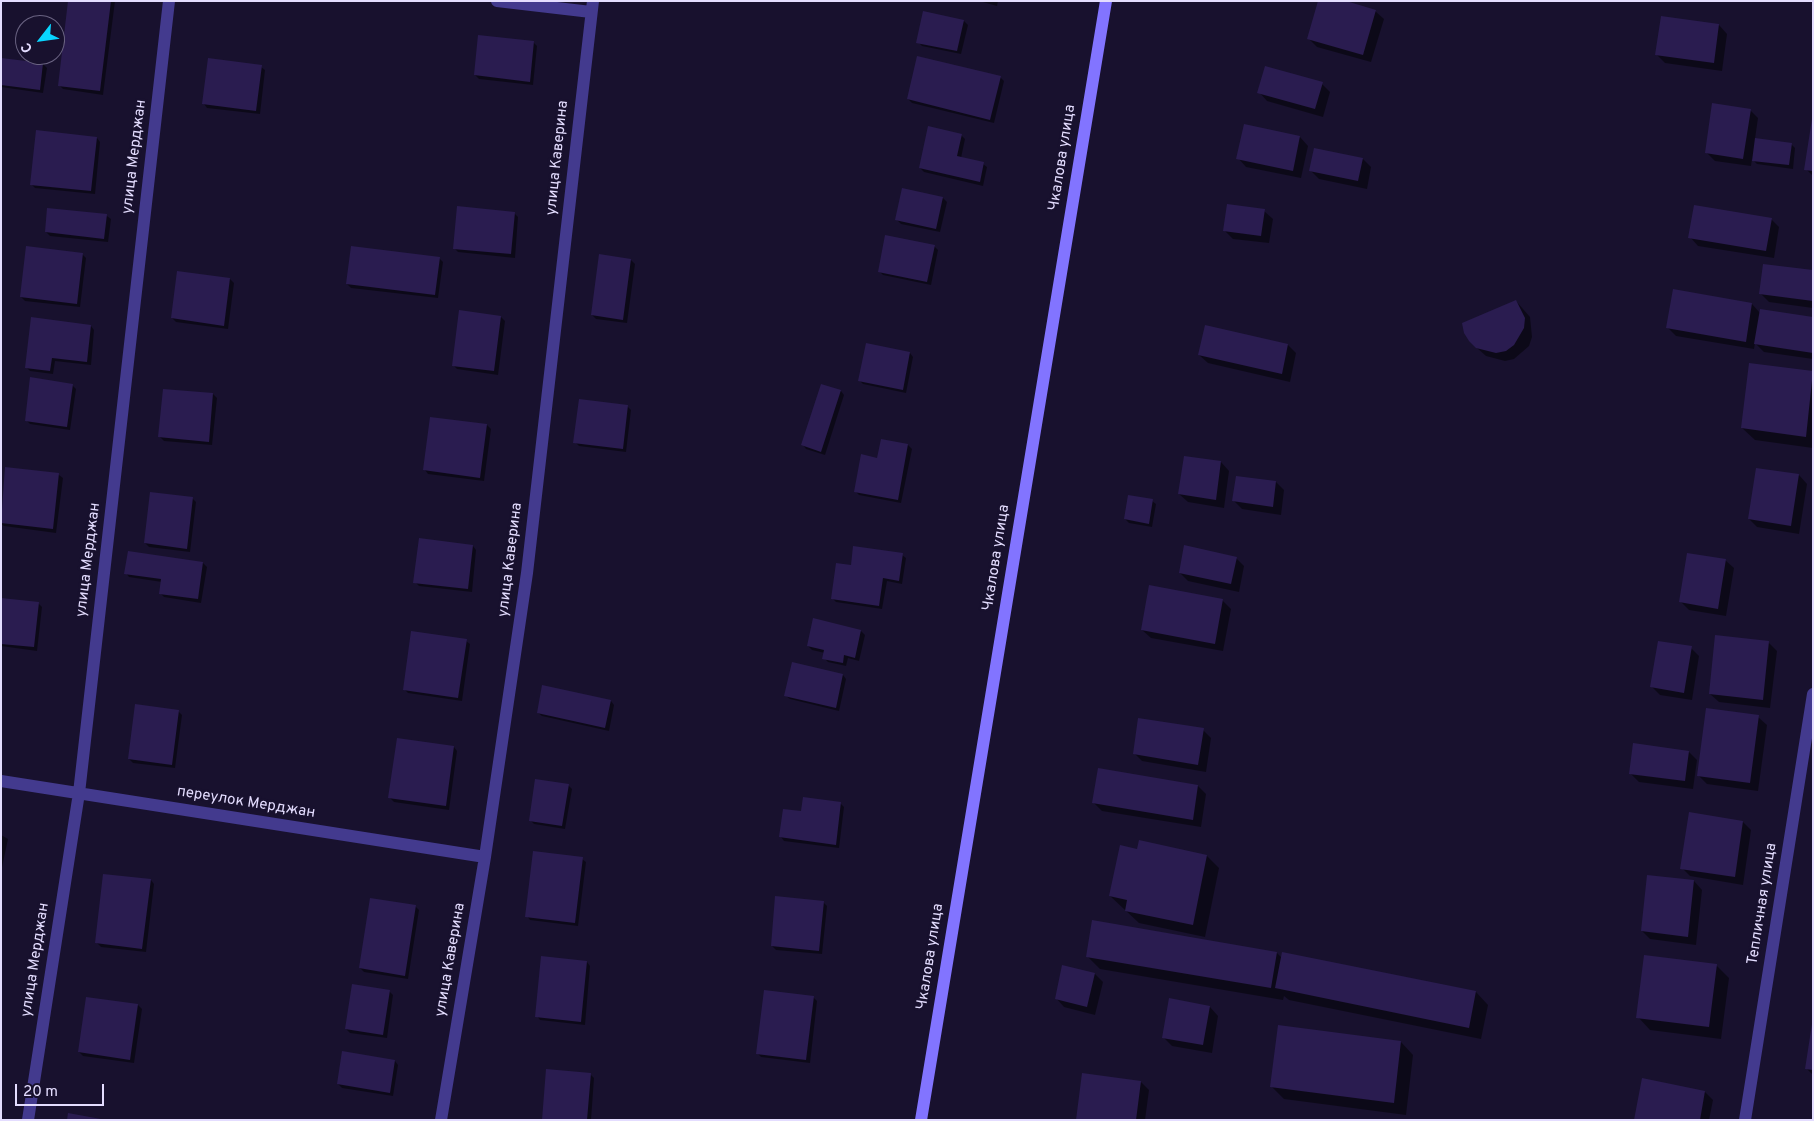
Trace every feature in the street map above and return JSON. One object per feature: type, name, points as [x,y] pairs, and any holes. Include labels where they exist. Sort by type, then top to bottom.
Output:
[{"type":"main road","name":"Чкалова улица","points":[[921,1120],[1106,1]]},
{"type":"street","name":"улица Мерджан","points":[[28,1120],[79,793],[169,1]]},
{"type":"street","points":[[497,1],[592,7]]},
{"type":"street","name":"улица Каверина","points":[[441,1120],[485,857],[527,573],[592,7]]},
{"type":"street","name":"Тепличная улица","points":[[1745,1120],[1813,694]]},
{"type":"street","name":"переулок Мерджан","points":[[1,781],[485,857]]},
{"type":"building","points":[[68,1],[111,1],[100,91],[58,86],[60,65],[65,65],[65,26]]},
{"type":"building","points":[[1318,1],[1346,1],[1376,10],[1363,55],[1307,39]]},
{"type":"building","points":[[923,11],[964,20],[957,51],[916,43]]},
{"type":"building","points":[[1661,16],[1719,24],[1714,63],[1655,55]]},
{"type":"building","points":[[478,35],[534,41],[530,82],[474,75]]},
{"type":"building","points":[[917,56],[1001,76],[990,120],[907,99]]},
{"type":"building","points":[[1,58],[15,60],[15,65],[43,65],[40,90],[1,85]]},
{"type":"building","points":[[208,58],[262,65],[256,111],[202,104]]},
{"type":"building","points":[[1265,66],[1323,82],[1315,109],[1257,93]]},
{"type":"building","points":[[1712,103],[1751,109],[1743,159],[1705,153]]},
{"type":"building","points":[[1813,119],[1813,171],[1804,170]]},
{"type":"building","points":[[1244,124],[1300,136],[1293,171],[1236,159]]},
{"type":"building","points":[[928,126],[962,134],[957,156],[984,162],[980,182],[919,168]]},
{"type":"building","points":[[36,130],[97,137],[91,191],[30,185]]},
{"type":"building","points":[[1755,138],[1792,143],[1789,165],[1752,161]]},
{"type":"building","points":[[1314,148],[1363,158],[1358,181],[1309,171]]},
{"type":"building","points":[[902,188],[943,197],[936,229],[895,220]]},
{"type":"building","points":[[1227,204],[1265,209],[1261,236],[1223,231]]},
{"type":"building","points":[[1694,205],[1772,218],[1766,251],[1688,238]]},
{"type":"building","points":[[457,206],[515,212],[511,254],[453,249]]},
{"type":"building","points":[[47,208],[107,214],[104,239],[45,232]]},
{"type":"building","points":[[885,235],[935,245],[927,282],[878,272]]},
{"type":"building","points":[[26,246],[83,253],[77,304],[20,297]]},
{"type":"building","points":[[351,246],[440,257],[435,295],[346,284]]},
{"type":"building","points":[[599,254],[631,259],[623,320],[591,315]]},
{"type":"building","points":[[1763,264],[1813,270],[1813,301],[1759,294]]},
{"type":"building","points":[[177,271],[230,278],[224,326],[171,318]]},
{"type":"building","points":[[1673,289],[1752,303],[1746,342],[1666,328]]},
{"type":"building","points":[[1516,300],[1525,318],[1524,328],[1514,345],[1506,351],[1496,353],[1476,348],[1464,333],[1462,323]]},
{"type":"building","points":[[1760,309],[1813,317],[1813,353],[1754,344]]},
{"type":"building","points":[[459,310],[501,316],[494,371],[452,366]]},
{"type":"building","points":[[31,317],[91,325],[87,362],[52,358],[50,371],[25,368]]},
{"type":"building","points":[[1205,325],[1288,344],[1282,374],[1198,355]]},
{"type":"building","points":[[866,343],[910,352],[903,390],[858,381]]},
{"type":"building","points":[[1749,363],[1813,371],[1806,437],[1741,428]]},
{"type":"building","points":[[30,377],[73,384],[67,427],[25,421]]},
{"type":"building","points":[[821,384],[841,390],[821,452],[801,445]]},
{"type":"building","points":[[163,389],[213,393],[209,442],[158,437]]},
{"type":"building","points":[[579,399],[628,405],[623,449],[573,443]]},
{"type":"building","points":[[430,417],[487,424],[480,478],[423,470]]},
{"type":"building","points":[[881,439],[908,444],[898,500],[854,492],[861,454],[877,458]]},
{"type":"building","points":[[1184,456],[1221,461],[1216,500],[1178,494]]},
{"type":"building","points":[[5,467],[59,473],[53,529],[1,523]]},
{"type":"building","points":[[1756,468],[1799,474],[1791,526],[1748,519]]},
{"type":"building","points":[[1236,476],[1276,481],[1273,507],[1232,501]]},
{"type":"building","points":[[150,492],[193,497],[187,549],[144,543]]},
{"type":"building","points":[[1128,495],[1153,499],[1149,524],[1124,519]]},
{"type":"building","points":[[419,538],[473,545],[468,589],[413,583]]},
{"type":"building","points":[[1184,545],[1237,557],[1231,584],[1179,573]]},
{"type":"building","points":[[853,546],[903,553],[899,581],[883,578],[879,606],[831,599],[836,563],[851,565]]},
{"type":"building","points":[[128,551],[203,562],[198,599],[159,594],[161,579],[124,574]]},
{"type":"building","points":[[1687,553],[1726,559],[1718,609],[1679,602]]},
{"type":"building","points":[[1149,585],[1223,599],[1215,644],[1141,630]]},
{"type":"building","points":[[1,598],[39,602],[34,647],[1,644]]},
{"type":"building","points":[[813,618],[861,630],[855,658],[844,655],[843,663],[822,659],[824,650],[807,646]]},
{"type":"building","points":[[411,631],[467,639],[458,698],[403,690]]},
{"type":"building","points":[[1715,635],[1769,641],[1763,700],[1709,694]]},
{"type":"building","points":[[1658,641],[1692,646],[1684,693],[1650,687]]},
{"type":"building","points":[[792,662],[843,674],[836,708],[784,696]]},
{"type":"building","points":[[542,685],[611,700],[605,728],[537,713]]},
{"type":"building","points":[[135,704],[179,710],[172,765],[128,759]]},
{"type":"building","points":[[1706,708],[1759,715],[1750,783],[1697,776]]},
{"type":"building","points":[[1138,718],[1204,728],[1198,765],[1133,754]]},
{"type":"building","points":[[397,738],[454,746],[446,806],[388,798]]},
{"type":"building","points":[[1633,743],[1689,751],[1685,781],[1629,774]]},
{"type":"building","points":[[1098,768],[1198,785],[1193,820],[1092,803]]},
{"type":"building","points":[[535,779],[569,784],[562,826],[529,821]]},
{"type":"building","points":[[803,797],[841,802],[836,845],[779,837],[783,809],[801,811]]},
{"type":"building","points":[[1689,812],[1743,821],[1735,877],[1680,869]]},
{"type":"building","points":[[1139,840],[1207,855],[1193,925],[1125,911],[1127,900],[1109,896],[1120,845],[1137,849]]},
{"type":"building","points":[[533,851],[583,857],[575,923],[525,917]]},
{"type":"building","points":[[103,874],[151,879],[142,949],[95,943]]},
{"type":"building","points":[[1647,875],[1694,880],[1688,937],[1641,931]]},
{"type":"building","points":[[775,896],[824,901],[819,951],[771,946]]},
{"type":"building","points":[[370,898],[416,905],[405,976],[359,968]]},
{"type":"building","points":[[1092,920],[1277,952],[1271,988],[1086,957]]},
{"type":"building","points":[[1282,952],[1476,991],[1469,1028],[1275,988]]},
{"type":"building","points":[[1644,955],[1717,964],[1709,1027],[1636,1018]]},
{"type":"building","points":[[541,956],[587,961],[581,1022],[535,1017]]},
{"type":"building","points":[[1062,965],[1095,973],[1087,1007],[1055,999]]},
{"type":"building","points":[[352,984],[390,990],[383,1035],[345,1029]]},
{"type":"building","points":[[764,990],[814,996],[806,1060],[756,1054]]},
{"type":"building","points":[[86,997],[138,1004],[130,1060],[78,1052]]},
{"type":"building","points":[[1169,998],[1210,1006],[1203,1045],[1162,1038]]},
{"type":"building","points":[[1813,1024],[1813,1070],[1805,1069]]},
{"type":"building","points":[[1278,1025],[1401,1041],[1394,1103],[1270,1087]]},
{"type":"building","points":[[342,1051],[395,1060],[390,1093],[337,1084]]},
{"type":"building","points":[[546,1069],[591,1073],[587,1120],[542,1120]]},
{"type":"building","points":[[1082,1073],[1141,1081],[1136,1120],[1076,1120]]},
{"type":"building","points":[[1642,1078],[1705,1091],[1700,1120],[1634,1120]]},
{"type":"building","points":[[68,1113],[101,1119],[67,1120]]}]
